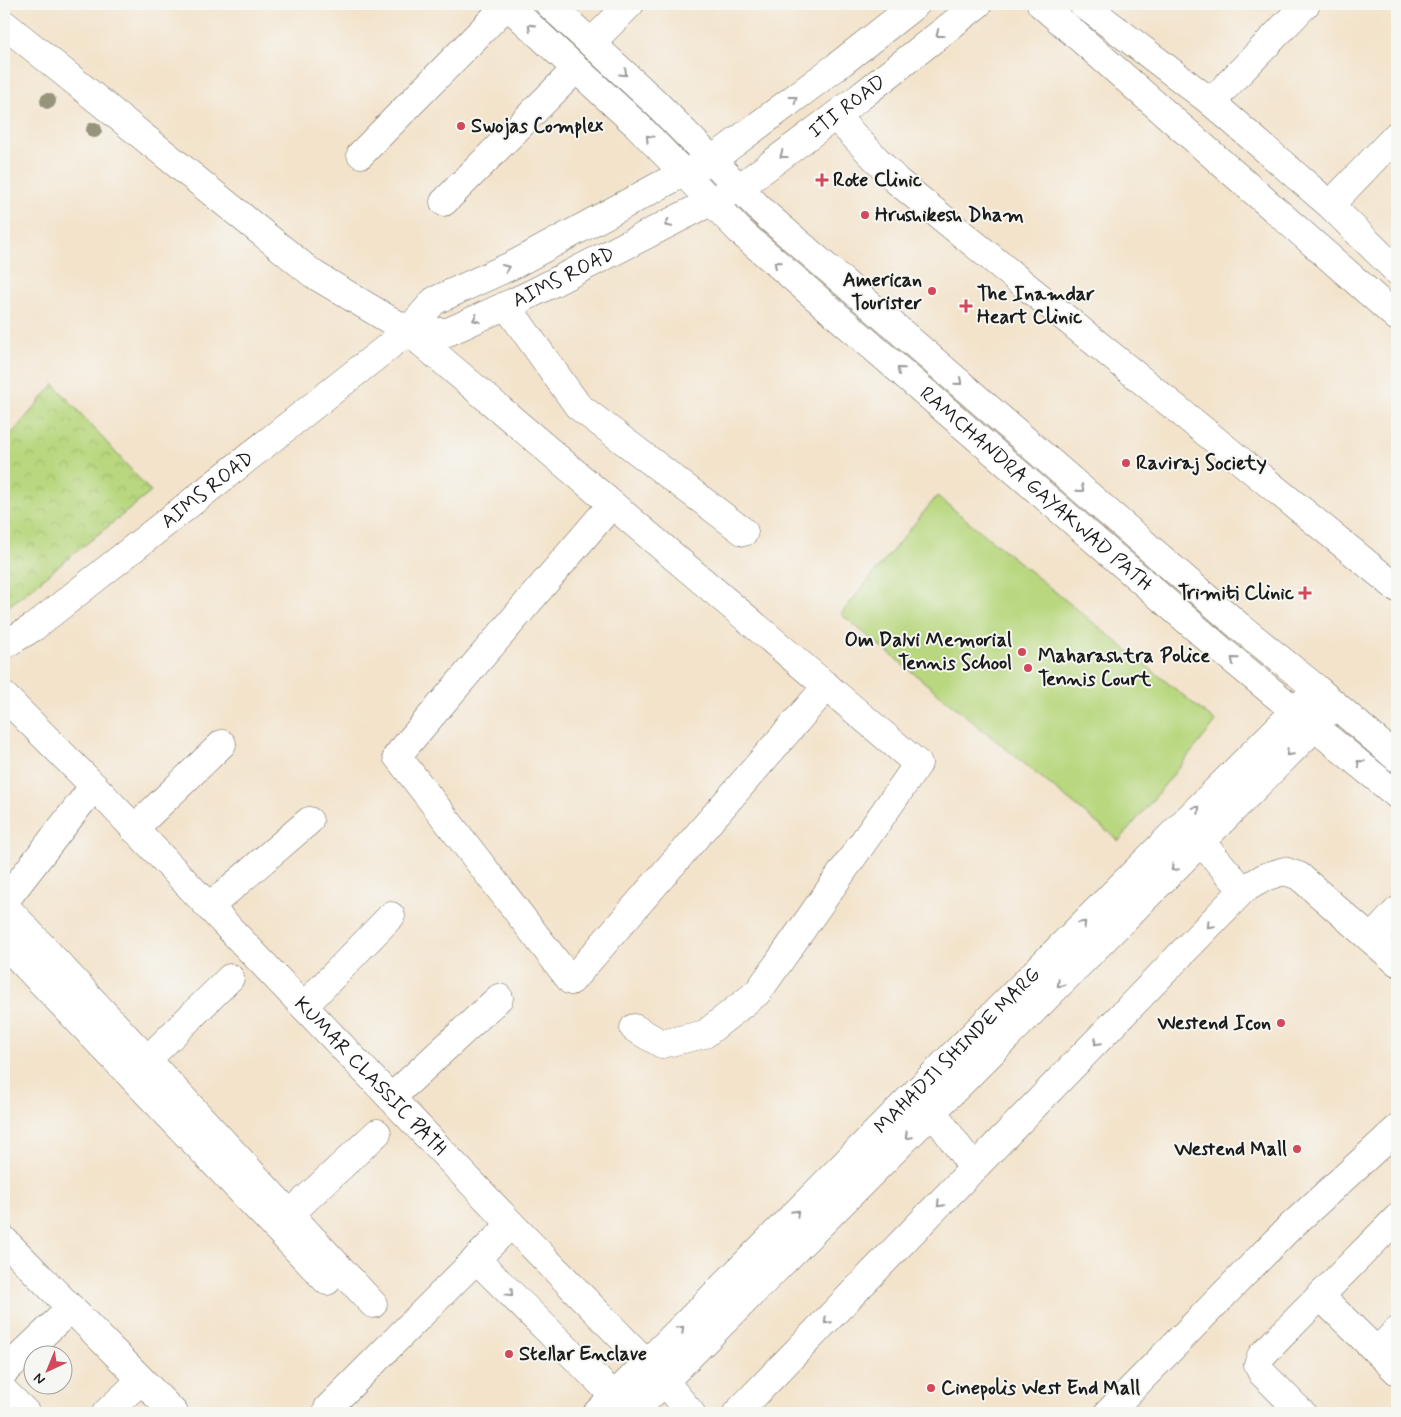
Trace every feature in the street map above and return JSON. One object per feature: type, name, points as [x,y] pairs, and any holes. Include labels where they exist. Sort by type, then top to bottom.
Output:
[{"type":"street","name":"RAMCHANDRA GAYAKWAD PATH","points":[[506,4],[637,125],[743,234],[1168,603],[1397,795]]},
{"type":"street","points":[[361,154],[506,4]]},
{"type":"street","name":"RAMCHANDRA GAYAKWAD PATH","points":[[549,4],[657,104],[764,212],[1224,613],[1397,758]]},
{"type":"street","points":[[591,43],[630,4]]},
{"type":"street","name":"ITI ROAD","points":[[684,173],[712,160],[916,4]]},
{"type":"street","name":"ITI ROAD","points":[[712,201],[739,188],[835,116],[978,4]]},
{"type":"street","points":[[1041,4],[1397,317]]},
{"type":"street","points":[[1084,4],[1211,102],[1330,206],[1396,267]]},
{"type":"street","points":[[1211,102],[1306,4]]},
{"type":"street","points":[[4,24],[313,274],[408,331],[918,764],[758,992],[705,1034],[662,1044],[634,1028]]},
{"type":"street","points":[[444,202],[576,69]]},
{"type":"street","points":[[835,116],[897,181],[1397,588]]},
{"type":"street","points":[[1330,206],[1397,135]]},
{"type":"street","name":"AIMS ROAD","points":[[4,645],[34,627],[408,331],[434,301],[515,264],[684,173]]},
{"type":"street","name":"AIMS ROAD","points":[[408,331],[448,332],[506,305],[712,201]]},
{"type":"street","points":[[506,305],[578,406],[744,532]]},
{"type":"street","points":[[612,504],[397,756],[571,981],[827,686]]},
{"type":"street","name":"KUMAR CLASSIC PATH","points":[[4,696],[94,786],[511,1224],[656,1372],[691,1413]]},
{"type":"street","name":"MAHADJI SHINDE MARG","points":[[615,1408],[656,1372],[932,1112],[1200,842],[1325,696]]},
{"type":"street","name":"MAHADJI SHINDE MARG","points":[[656,1372],[1306,718]]},
{"type":"street","points":[[134,829],[222,744]]},
{"type":"street","points":[[4,943],[366,1309],[290,1214],[4,903],[94,786]]},
{"type":"street","points":[[209,907],[309,821]]},
{"type":"street","points":[[1200,842],[1243,890]]},
{"type":"street","points":[[737,1413],[1243,890],[1265,877],[1284,871],[1299,876],[1397,962]]},
{"type":"street","points":[[1371,939],[1397,911]]},
{"type":"street","points":[[304,1006],[390,916]]},
{"type":"street","points":[[147,1060],[230,978]]},
{"type":"street","points":[[391,1098],[499,998]]},
{"type":"street","points":[[932,1112],[974,1169]]},
{"type":"street","points":[[1108,1413],[1287,1230],[1397,1129]]},
{"type":"street","points":[[290,1214],[378,1132]]},
{"type":"street","points":[[1302,1413],[1262,1373],[1258,1365],[1261,1356],[1397,1218]]},
{"type":"street","points":[[328,1408],[511,1224]]},
{"type":"street","points":[[4,1240],[174,1413]]},
{"type":"street","points":[[476,1259],[615,1408]]},
{"type":"street","points":[[1320,1296],[1397,1371]]},
{"type":"street","points":[[4,1372],[71,1308]]},
{"type":"street","points":[[1377,1351],[1397,1331]]},
{"type":"street","points":[[106,1413],[142,1380]]},
{"type":"street","points":[[4,1391],[26,1413]]},
{"type":"green space","points":[[54,384],[151,492],[4,610],[4,443]]},
{"type":"green space","name":"Maharashtra Police Tennis Court","points":[[937,496],[1216,722],[1119,841],[841,614]]},
{"type":"place","name":"Swojas Complex","points":[[461,126]]},
{"type":"place","name":"Rote Clinic","points":[[822,180]]},
{"type":"place","name":"Hrushikesh Dham","points":[[865,215]]},
{"type":"place","name":"American Tourister","points":[[932,291]]},
{"type":"place","name":"The Inamdar Heart Clinic","points":[[966,306]]},
{"type":"place","name":"Raviraj Society","points":[[1126,463]]},
{"type":"place","name":"Trimiti Clinic","points":[[1305,593]]},
{"type":"place","name":"Om Dalvi Memorial Tennis School","points":[[1022,652]]},
{"type":"place","name":"Maharashtra Police Tennis Court","points":[[1028,668]]},
{"type":"place","name":"Westend Icon","points":[[1281,1023]]},
{"type":"place","name":"Westend Mall","points":[[1297,1149]]},
{"type":"place","name":"Stellar Enclave","points":[[509,1354]]},
{"type":"place","name":"Cinepolis West End Mall","points":[[931,1388]]}]
